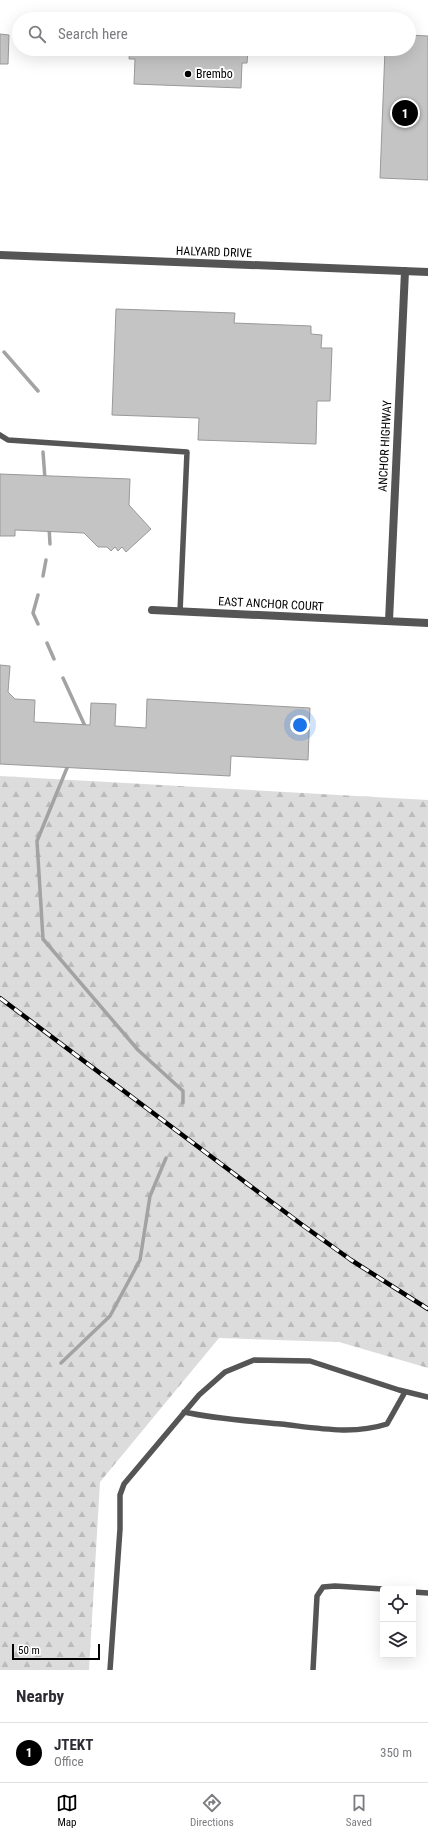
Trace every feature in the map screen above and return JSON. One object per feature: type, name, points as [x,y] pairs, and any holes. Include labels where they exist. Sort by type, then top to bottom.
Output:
[{"type":"street","name":"HALYARD DRIVE","points":[[0,255],[428,272]]},
{"type":"street","name":"ANCHOR HIGHWAY","points":[[389,621],[405,271]]},
{"type":"street","name":"EAST ANCHOR COURT","points":[[152,610],[428,623]]},
{"type":"lane","points":[[0,435],[8,440],[187,452],[180,612]]},
{"type":"lane","points":[[110,1670],[120,1529],[120,1495],[124,1484],[199,1395],[225,1372],[254,1360],[310,1361],[405,1392],[428,1397]]},
{"type":"lane","points":[[184,1412],[238,1420],[351,1431],[371,1429],[388,1424],[405,1392]]},
{"type":"lane","points":[[313,1670],[317,1596],[323,1587],[335,1586],[380,1589]]},
{"type":"lane","points":[[416,1592],[428,1593]]},
{"type":"green space","points":[[0,776],[428,800],[428,1368],[339,1342],[219,1338],[100,1482],[89,1670],[0,1670]]},
{"type":"building","points":[[0,34],[9,35],[8,64],[0,64]]},
{"type":"building","points":[[416,35],[428,36],[428,180],[380,178],[385,56],[416,56]]},
{"type":"building","name":"Brembo","points":[[129,56],[248,56],[247,63],[242,63],[241,88],[134,84],[135,59],[129,59]]},
{"type":"building","points":[[116,309],[235,313],[234,323],[311,326],[311,334],[322,335],[321,348],[332,348],[330,401],[317,401],[316,444],[198,440],[199,418],[112,415]]},
{"type":"building","points":[[0,474],[130,479],[129,505],[151,529],[126,552],[122,547],[118,551],[115,547],[111,551],[107,547],[98,547],[84,533],[15,530],[15,536],[0,536]]},
{"type":"building","points":[[0,665],[10,666],[8,692],[15,699],[35,700],[34,722],[90,725],[91,703],[116,704],[115,726],[146,728],[147,699],[310,708],[308,760],[231,756],[230,776],[0,764]]},
{"type":"waterway","points":[[4,352],[38,391]]},
{"type":"waterway","points":[[43,452],[45,479]]},
{"type":"waterway","points":[[49,527],[50,544]]},
{"type":"waterway","points":[[43,576],[46,560]]},
{"type":"waterway","points":[[38,595],[33,613],[38,624]]},
{"type":"waterway","points":[[47,643],[54,659]]},
{"type":"waterway","points":[[63,678],[85,726],[84,728]]},
{"type":"waterway","points":[[69,763],[37,841],[43,939],[138,1050],[183,1091],[183,1103]]},
{"type":"waterway","points":[[61,1363],[110,1316],[140,1260],[150,1196],[166,1158]]},
{"type":"railway","points":[[0,998],[301,1224],[351,1260],[428,1309]]},
{"type":"place","name":"Brembo","points":[[188,74]]},
{"type":"place","name":"JTEKT","points":[[405,113]]}]
